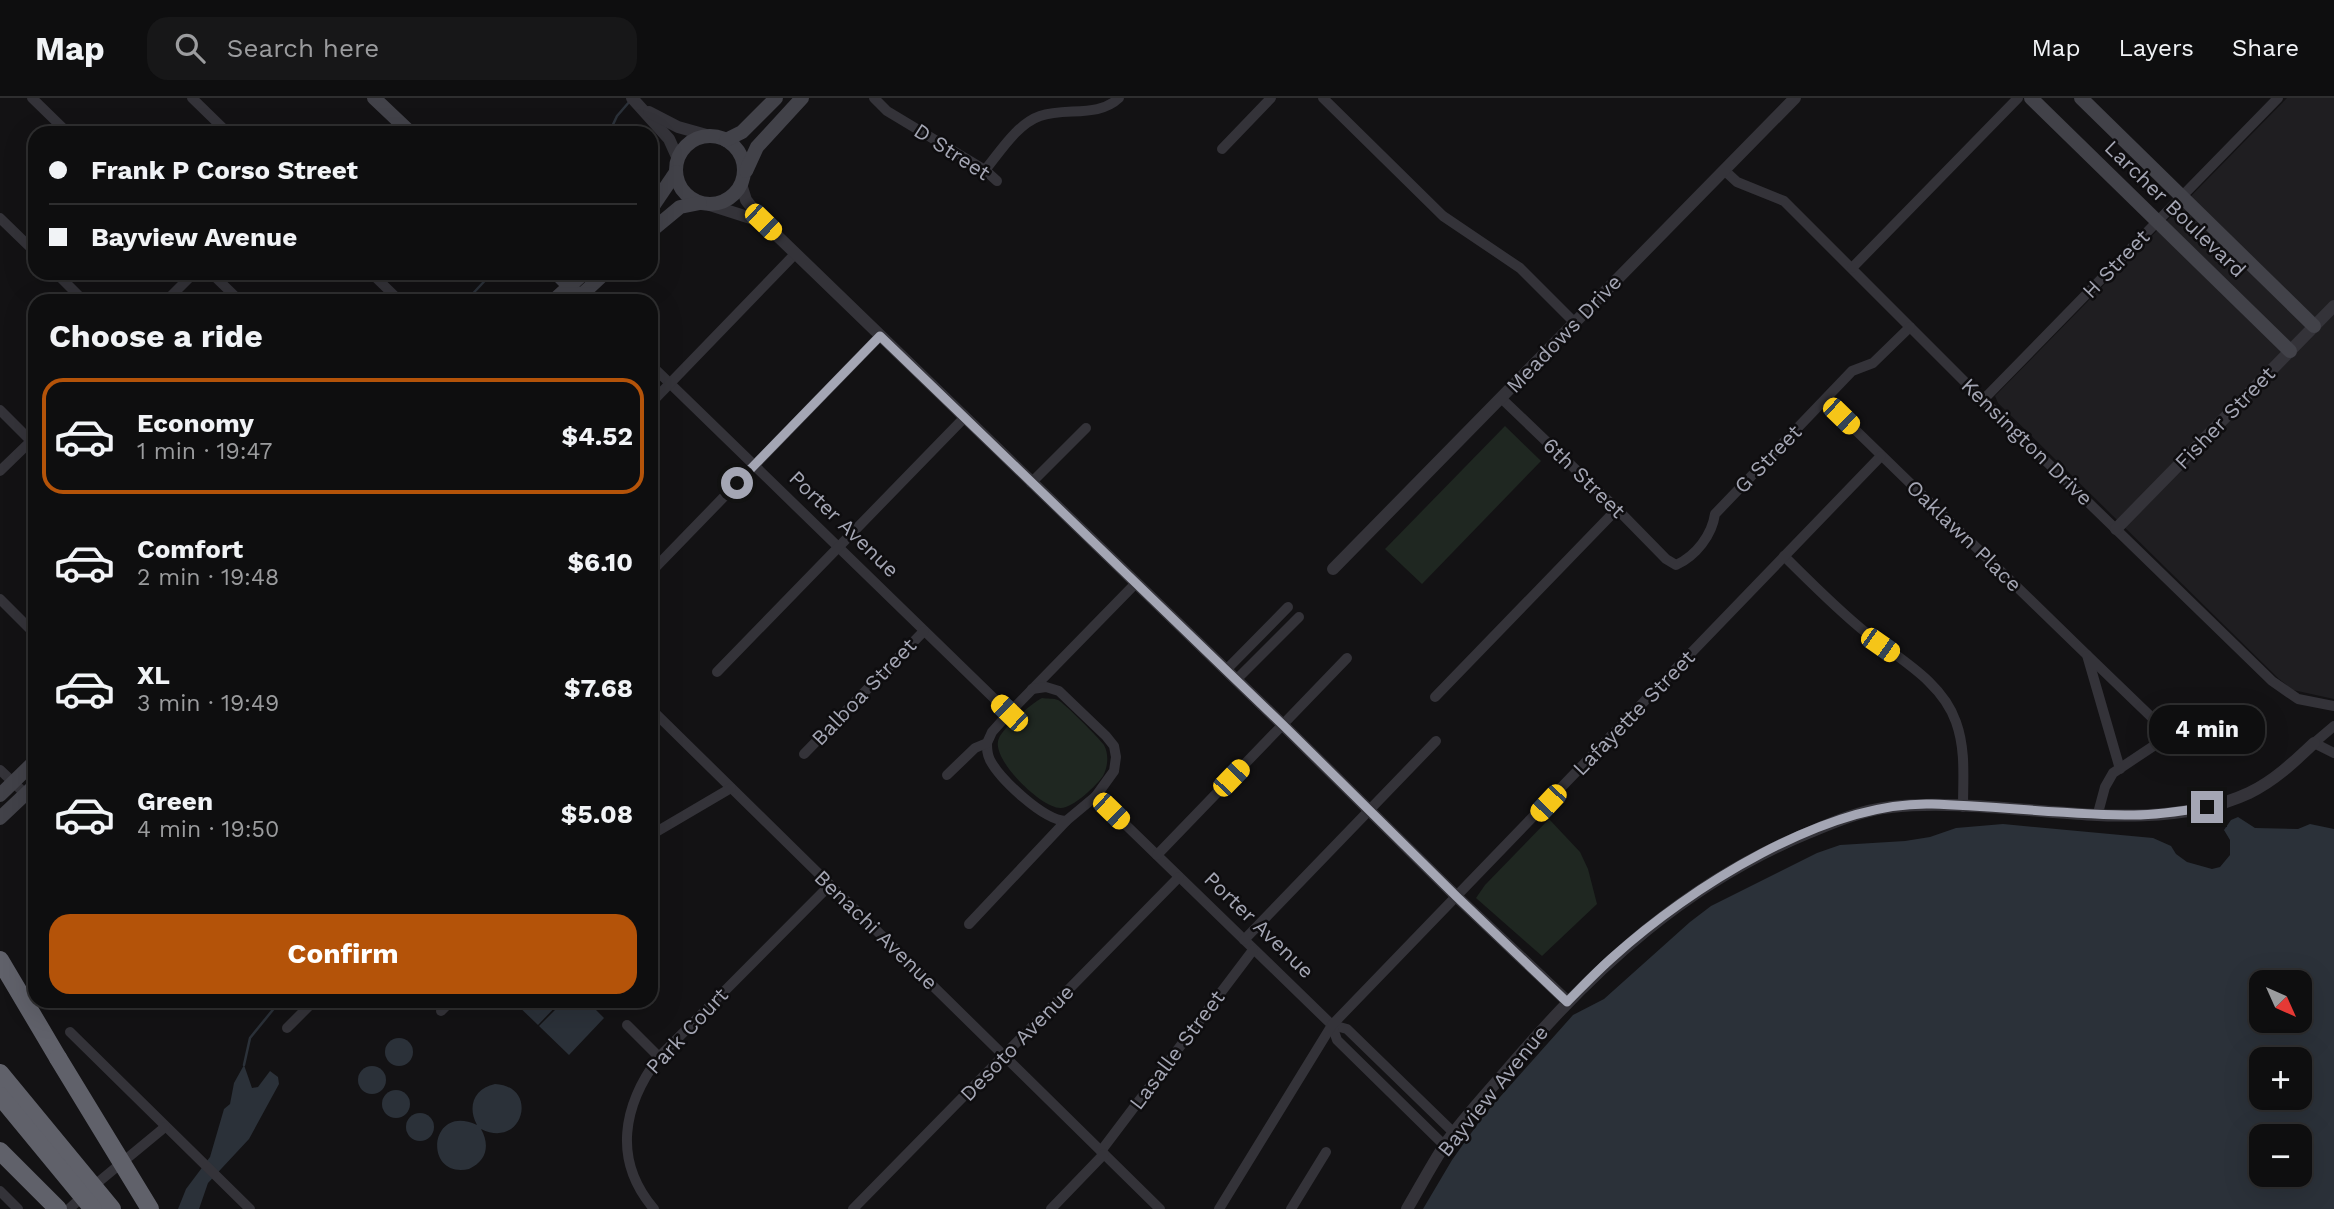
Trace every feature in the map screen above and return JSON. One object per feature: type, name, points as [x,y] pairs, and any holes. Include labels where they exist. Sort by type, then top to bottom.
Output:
[{"type":"highway","points":[[0,960],[28,1007]]},
{"type":"highway","points":[[28,1008],[150,1209]]},
{"type":"highway","points":[[0,1073],[112,1209]]},
{"type":"highway","points":[[0,1096],[93,1209]]},
{"type":"highway","points":[[0,1151],[58,1209]]},
{"type":"main road","points":[[374,98],[404,126]]},
{"type":"main road","points":[[726,140],[742,132],[776,98]]},
{"type":"main road","points":[[658,225],[680,207],[729,199],[742,181],[757,147],[802,98]]},
{"type":"main road","name":"Larcher Boulevard","points":[[2031,98],[2290,351]]},
{"type":"main road","name":"Larcher Boulevard","points":[[2081,98],[2314,326]]},
{"type":"main road","points":[[658,197],[690,142],[710,136],[726,140],[741,156],[742,181]]},
{"type":"main road","points":[[677,165],[683,191],[705,204]]},
{"type":"main road","points":[[562,280],[575,294]]},
{"type":"main road","points":[[579,294],[596,280]]},
{"type":"main road","points":[[0,794],[28,768]]},
{"type":"main road","points":[[0,818],[28,797]]},
{"type":"street","points":[[32,98],[61,126]]},
{"type":"street","points":[[192,98],[221,126]]},
{"type":"street","name":"D Street","points":[[874,98],[887,111],[985,170],[997,181]]},
{"type":"street","points":[[985,170],[1022,127],[1037,117],[1056,112],[1103,108],[1119,98]]},
{"type":"street","points":[[1222,149],[1271,98]]},
{"type":"street","points":[[1323,98],[1443,216],[1520,268],[1575,323]]},
{"type":"street","name":"Meadows Drive","points":[[1333,569],[1795,98]]},
{"type":"street","points":[[1852,268],[2018,98]]},
{"type":"street","name":"H Street","points":[[1983,400],[2278,98]]},
{"type":"street","points":[[638,104],[678,127],[710,136]]},
{"type":"street","points":[[638,104],[657,126]]},
{"type":"street","points":[[658,127],[669,139],[677,165]]},
{"type":"street","name":"Kensington Drive","points":[[1724,170],[1737,182],[1784,201],[1983,400],[2280,687],[2298,699],[2334,706]]},
{"type":"street","points":[[742,181],[746,200],[763,222],[795,254],[1567,1002]]},
{"type":"street","points":[[705,204],[763,222]]},
{"type":"street","points":[[0,218],[28,245]]},
{"type":"street","points":[[658,395],[795,254]]},
{"type":"street","points":[[63,280],[77,294]]},
{"type":"street","points":[[173,294],[187,280]]},
{"type":"street","points":[[218,280],[233,294]]},
{"type":"street","points":[[378,280],[393,294]]},
{"type":"street","name":"Fisher Street","points":[[2116,529],[2334,306]]},
{"type":"street","name":"G Street","points":[[1666,559],[1676,565],[1685,561],[1709,535],[1715,514],[1843,380],[1852,371],[1873,363],[1910,327]]},
{"type":"street","points":[[658,565],[880,336]]},
{"type":"street","name":"Porter Avenue","points":[[658,372],[1009,713]]},
{"type":"street","name":"6th Street","points":[[1501,398],[1666,559]]},
{"type":"street","points":[[0,411],[28,438]]},
{"type":"street","name":"Oaklawn Place","points":[[1841,416],[2170,735],[2109,777],[2098,813]]},
{"type":"street","points":[[717,672],[965,417]]},
{"type":"street","points":[[1031,483],[1086,428]]},
{"type":"street","points":[[0,471],[28,447]]},
{"type":"street","name":"Lafayette Street","points":[[1219,1209],[1332,1025],[1881,456]]},
{"type":"street","points":[[1435,697],[1617,509]]},
{"type":"street","points":[[1784,556],[1857,625],[1914,669],[1947,704],[1956,721],[1964,752],[1963,807]]},
{"type":"street","points":[[1066,821],[1046,816],[1011,784],[990,762],[987,743],[992,732],[1009,713],[1136,583]]},
{"type":"street","points":[[0,600],[28,627]]},
{"type":"street","points":[[1231,675],[1289,607]]},
{"type":"street","points":[[1231,675],[1299,617]]},
{"type":"street","name":"Balboa Street","points":[[804,754],[923,631]]},
{"type":"street","name":"Oaklawn Place","points":[[2087,655],[2120,769]]},
{"type":"street","points":[[1157,855],[1347,658]]},
{"type":"street","points":[[970,924],[1066,821],[1096,796],[1114,771],[1114,746],[1059,691],[1046,687],[1032,689]]},
{"type":"street","name":"Benachi Avenue","points":[[658,716],[1160,1209]]},
{"type":"street","points":[[2334,726],[2314,743],[2334,753]]},
{"type":"street","points":[[1244,940],[1436,741]]},
{"type":"street","points":[[947,775],[975,748],[987,743]]},
{"type":"street","name":"Bayview Avenue","points":[[1407,1209],[1454,1133],[1567,1002],[1613,957],[1671,910],[1726,873],[1785,842],[1840,819],[1888,807],[1931,804],[2134,815],[2173,813],[2227,802],[2251,792],[2272,779],[2314,743]]},
{"type":"street","points":[[0,770],[28,791]]},
{"type":"street","points":[[658,831],[731,788]]},
{"type":"street","name":"Porter Avenue","points":[[1096,796],[1332,1025],[1337,1040],[1445,1146]]},
{"type":"street","name":"Desoto Avenue","points":[[853,1209],[1180,877]]},
{"type":"street","name":"Park Court","points":[[654,1209],[635,1182],[628,1158],[626,1129],[640,1085],[659,1057],[830,885]]},
{"type":"street","name":"Lasalle Street","points":[[1051,1209],[1103,1152],[1253,950]]},
{"type":"street","points":[[287,1028],[307,1008]]},
{"type":"street","points":[[442,1011],[445,1008]]},
{"type":"street","points":[[627,1025],[659,1057]]},
{"type":"street","name":"Porter Avenue","points":[[1332,1025],[1348,1029],[1454,1133]]},
{"type":"street","points":[[70,1032],[250,1209]]},
{"type":"street","points":[[69,1209],[165,1127]]},
{"type":"street","points":[[1290,1209],[1326,1152]]},
{"type":"street","points":[[0,1191],[18,1209]]},
{"type":"shaded area","points":[[2287,98],[2334,98],[2334,699],[2293,690],[2279,679],[1998,403],[1995,396]]},
{"type":"shaded area","points":[[1505,426],[1541,461],[1422,584],[1385,549]]},
{"type":"shaded area","points":[[1042,698],[1061,702],[1101,741],[1107,752],[1106,769],[1100,780],[1078,800],[1061,808],[1052,806],[1030,792],[1009,769],[998,747],[999,738],[1006,728]]},
{"type":"shaded area","points":[[2238,817],[2255,828],[2298,829],[2310,824],[2334,829],[2334,1209],[1423,1209],[1452,1160],[1484,1115],[1573,1015],[1604,999],[1711,906],[1817,853],[1840,845],[1905,841],[1930,837],[1956,828],[2003,824],[2153,838],[2171,846],[2176,854],[2187,862],[2212,869],[2220,867],[2230,855],[2230,840],[2224,830],[2231,820]]},
{"type":"shaded area","points":[[1549,819],[1580,852],[1588,869],[1597,904],[1542,956],[1476,898],[1485,885]]},
{"type":"shaded area","points":[[520,1008],[554,1008],[538,1025]]},
{"type":"shaded area","points":[[557,1008],[594,1008],[604,1018],[569,1055],[539,1026]]},
{"type":"shaded area","points":[[399,1038],[409,1042],[413,1052],[409,1062],[399,1066],[389,1062],[385,1052],[389,1042]]},
{"type":"shaded area","points":[[244,1065],[252,1088],[258,1087],[270,1071],[278,1077],[279,1084],[249,1139],[208,1183],[199,1209],[178,1209],[186,1189],[210,1157],[224,1109],[230,1104],[234,1083]]},
{"type":"shaded area","points":[[372,1066],[382,1070],[386,1080],[382,1090],[372,1094],[362,1090],[358,1080],[362,1070]]},
{"type":"shaded area","points":[[495,1084],[509,1087],[518,1095],[521,1115],[516,1125],[507,1131],[496,1133],[481,1129],[486,1147],[480,1162],[469,1169],[454,1169],[444,1163],[438,1153],[437,1142],[441,1131],[449,1124],[461,1121],[477,1125],[473,1112],[474,1099],[482,1090]]},
{"type":"shaded area","points":[[396,1090],[406,1094],[410,1104],[406,1114],[396,1118],[386,1114],[382,1104],[386,1094]]},
{"type":"shaded area","points":[[420,1113],[430,1117],[434,1127],[430,1137],[420,1141],[410,1137],[406,1127],[410,1117]]},
{"type":"waterway","points":[[612,126],[630,101]]},
{"type":"waterway","points":[[472,294],[486,280]]},
{"type":"waterway","points":[[244,1065],[250,1038],[274,1008]]},
{"type":"route","points":[[737,483],[880,336],[1567,1002],[1613,957],[1671,910],[1726,873],[1785,842],[1840,819],[1888,807],[1931,804],[2134,815],[2173,813],[2207,807]]}]
